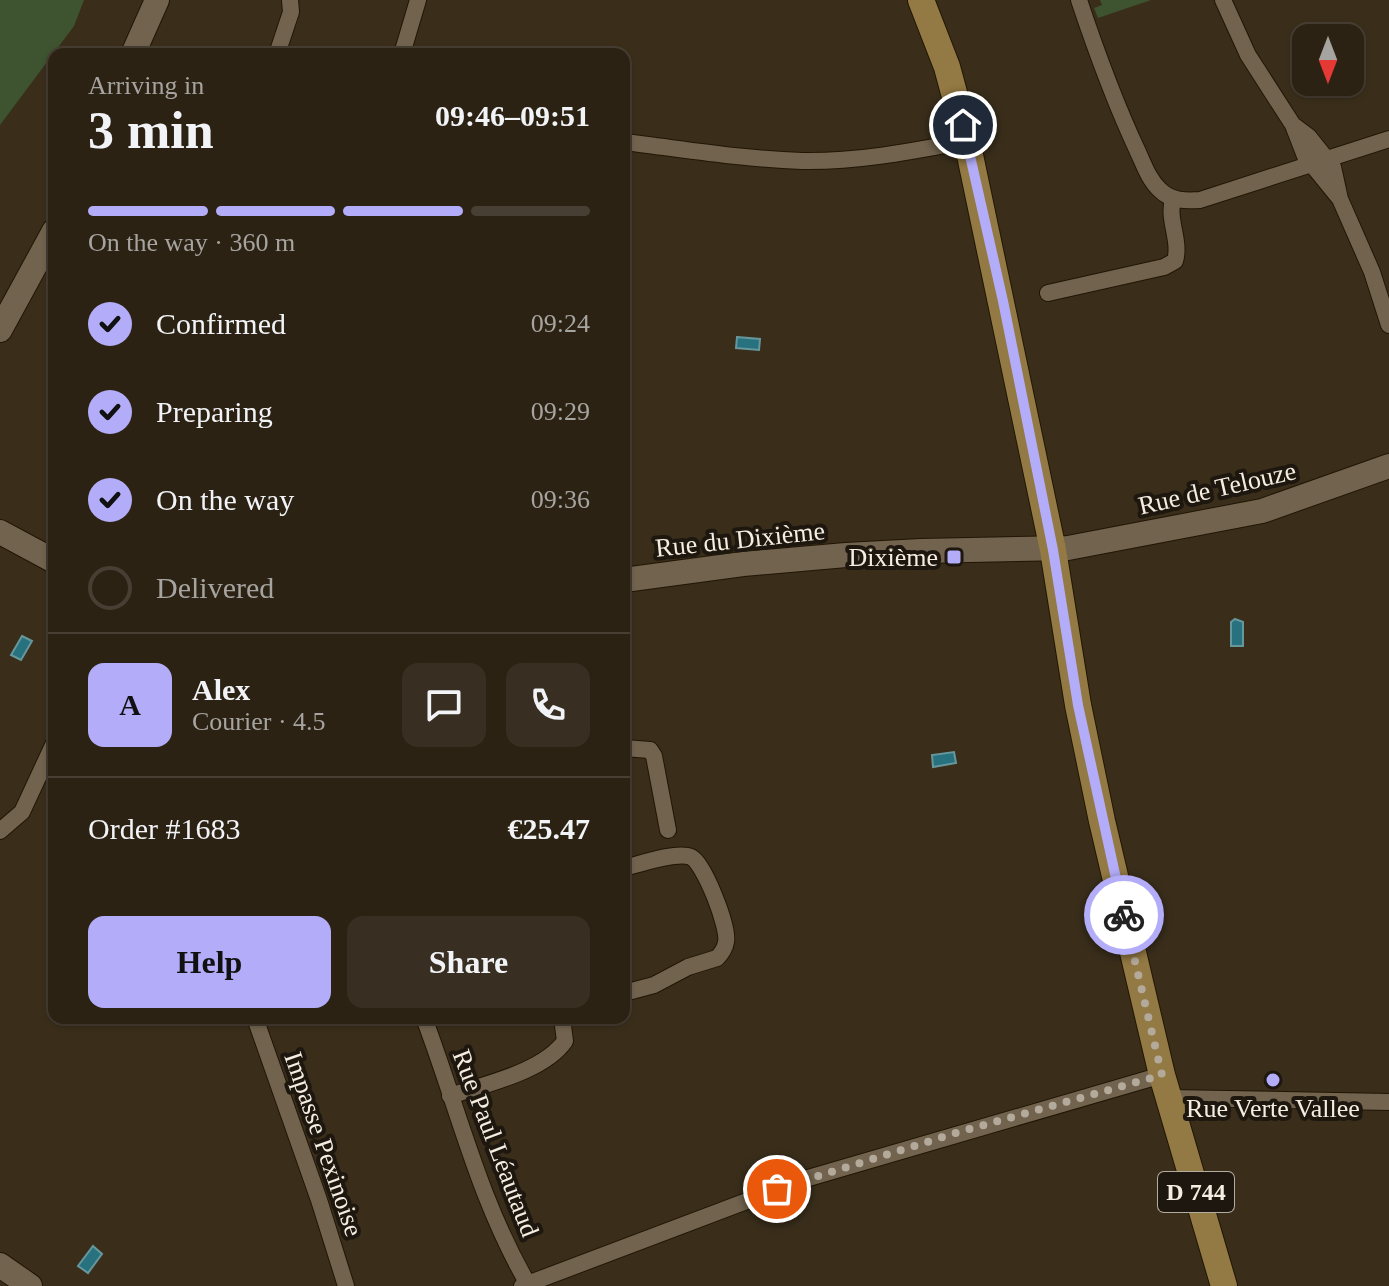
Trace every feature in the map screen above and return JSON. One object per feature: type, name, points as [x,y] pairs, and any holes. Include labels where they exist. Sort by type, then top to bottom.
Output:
[{"type":"main road","name":"D 744","points":[[921,0],[947,67],[967,141],[1053,550],[1093,777],[1165,1086],[1224,1286]]},
{"type":"street","points":[[136,48],[157,0]]},
{"type":"street","points":[[279,48],[291,12],[290,0]]},
{"type":"street","points":[[404,48],[418,0]]},
{"type":"street","points":[[1079,0],[1128,131],[1146,169],[1162,193],[1173,199],[1200,200],[1389,139]]},
{"type":"street","points":[[1223,0],[1248,55],[1293,125],[1298,143],[1335,174],[1340,199],[1372,272],[1389,325]]},
{"type":"street","points":[[630,143],[803,161],[857,159],[967,141]]},
{"type":"street","points":[[1048,293],[1164,267],[1175,261],[1178,251],[1171,220],[1173,199]]},
{"type":"street","points":[[0,330],[48,242]]},
{"type":"street","name":"Rue de Telouze","points":[[1053,550],[1262,511],[1389,466]]},
{"type":"street","points":[[0,532],[48,558]]},
{"type":"street","name":"Rue du Dixième","points":[[630,579],[743,564],[846,555],[1053,550]]},
{"type":"street","points":[[630,748],[650,750],[654,756],[668,830]]},
{"type":"street","points":[[0,831],[22,812],[48,756]]},
{"type":"street","points":[[630,867],[679,855],[696,860],[713,894],[727,941],[717,958],[688,967],[654,985],[630,991]]},
{"type":"street","name":"Impasse Pexinoise","points":[[257,1024],[346,1286]]},
{"type":"street","name":"Rue Paul Léautaud","points":[[426,1024],[491,1210],[525,1285]]},
{"type":"street","points":[[450,1096],[515,1074],[550,1056],[565,1041],[563,1024]]},
{"type":"street","points":[[525,1285],[805,1179],[1165,1086],[1389,1102]]},
{"type":"street","points":[[0,1265],[30,1286]]},
{"type":"green space","points":[[0,0],[84,0],[74,26],[58,48],[48,48],[48,61],[0,125]]},
{"type":"green space","points":[[1100,0],[1151,0],[1098,18],[1094,8],[1102,5]]},
{"type":"water","points":[[737,337],[760,339],[759,350],[736,348]]},
{"type":"water","points":[[1235,619],[1243,622],[1243,646],[1231,646],[1231,622]]},
{"type":"water","points":[[22,636],[32,641],[21,660],[11,655]]},
{"type":"water","points":[[954,752],[956,763],[933,767],[932,755]]},
{"type":"water","points":[[93,1246],[102,1254],[88,1273],[78,1266]]},
{"type":"way so far","points":[[777,1189],[959,1132],[1162,1075],[1124,915]]},
{"type":"place","name":"Dixième","points":[[954,557]]},
{"type":"place","name":"Rue Verte Vallee","points":[[1273,1080]]},
{"type":"route","points":[[963,125],[1003,301],[1053,550],[1078,705],[1124,915]]}]
